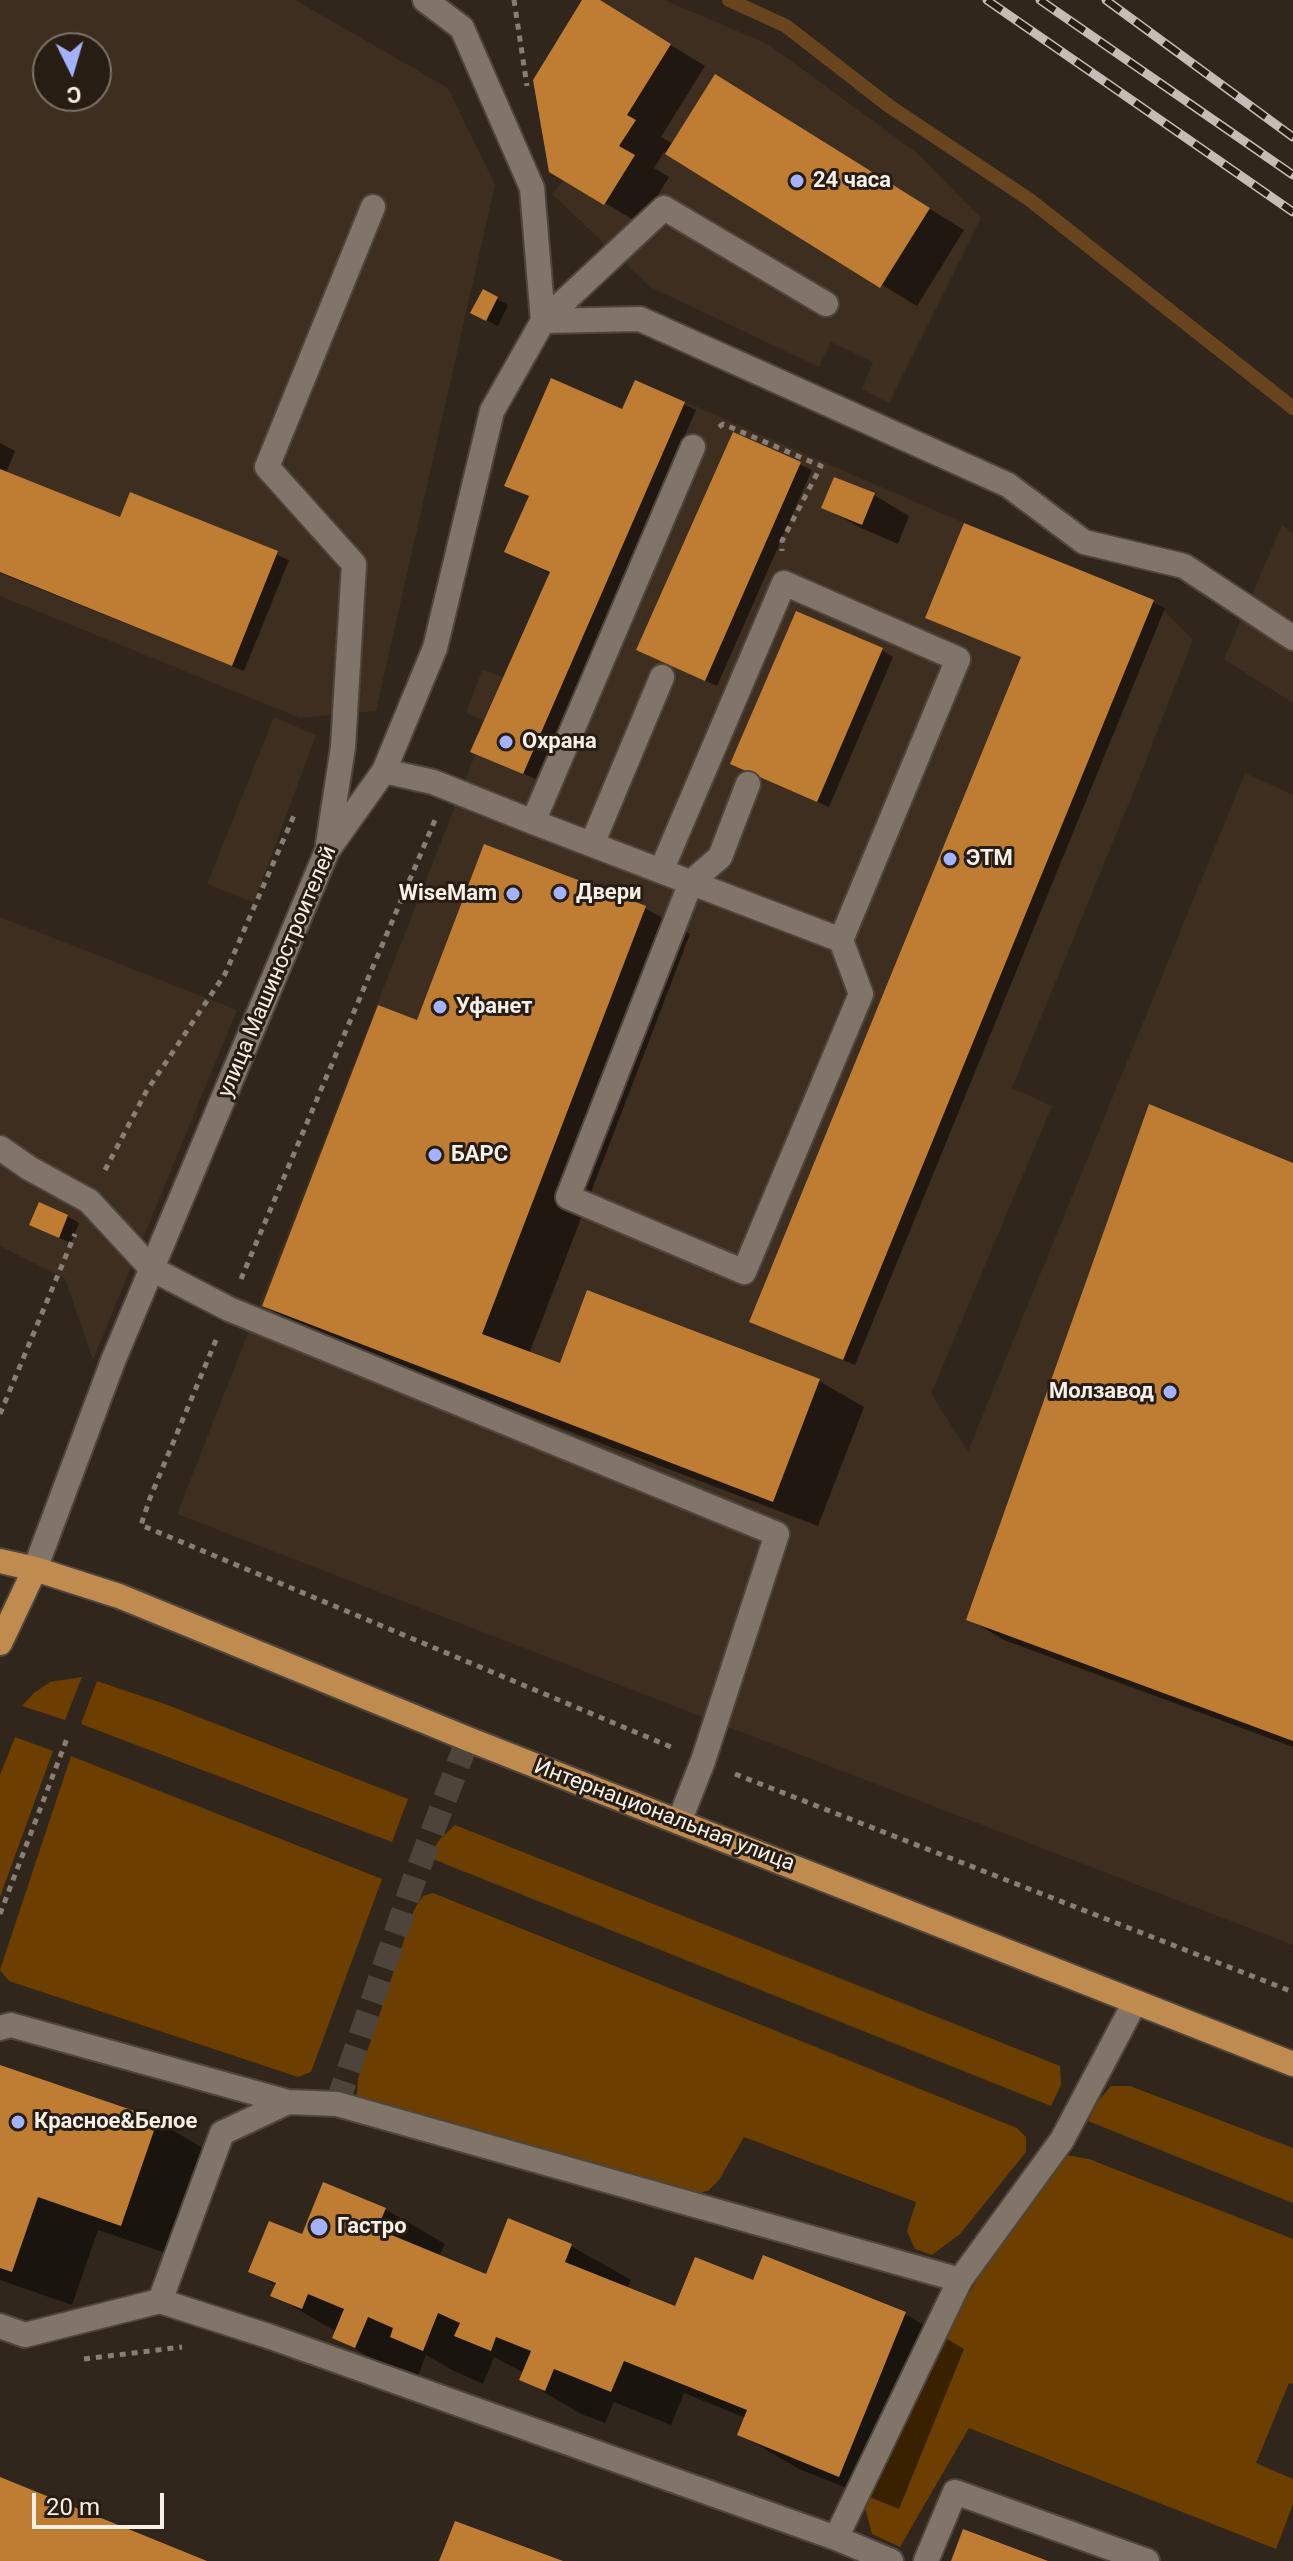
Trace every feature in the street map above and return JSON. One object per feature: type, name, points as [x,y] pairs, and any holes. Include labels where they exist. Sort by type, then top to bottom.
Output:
[{"type":"main road","name":"Интернациональная улица","points":[[0,1544],[35,1569]]},
{"type":"main road","name":"Интернациональная улица","points":[[0,1561],[119,1596],[468,1739],[1293,2064]]},
{"type":"main road","name":"улица Машиностроителей","points":[[0,1643],[35,1569]]},
{"type":"street","points":[[425,0],[462,28],[532,188],[543,321],[640,319],[1008,485],[1084,542],[1184,566],[1293,638]]},
{"type":"street","points":[[327,851],[343,747],[354,564],[267,467],[373,207]]},
{"type":"street","name":"улица Машиностроителей","points":[[35,1569],[113,1361],[327,851],[384,771],[435,648],[492,411],[543,321],[664,208],[826,304]]},
{"type":"street","points":[[533,822],[693,447]]},
{"type":"street","points":[[661,871],[784,583],[958,659],[841,940],[861,994],[744,1272],[568,1197],[691,882],[720,857],[748,784]]},
{"type":"street","points":[[592,844],[662,677]]},
{"type":"street","points":[[384,771],[420,777],[841,940]]},
{"type":"street","points":[[0,1148],[89,1201],[152,1269],[229,1309],[777,1534],[703,1761],[679,1822]]},
{"type":"street","points":[[836,2538],[960,2280],[1062,2140],[1135,2002]]},
{"type":"street","points":[[0,2028],[11,2025],[288,2102],[337,2104],[960,2280]]},
{"type":"street","points":[[160,2301],[222,2133],[288,2102]]},
{"type":"street","points":[[0,2326],[25,2335],[160,2301],[283,2341],[836,2538],[891,2561]]},
{"type":"street","points":[[926,2561],[955,2492],[1147,2561]]},
{"type":"path","points":[[693,447],[723,424],[821,466],[782,541],[784,583]]},
{"type":"path","points":[[0,1414],[89,1201],[146,1092],[225,974],[295,813]]},
{"type":"path","points":[[141,1525],[438,816]]},
{"type":"path","points":[[0,1914],[68,1736]]},
{"type":"path","points":[[79,2360],[189,2346]]},
{"type":"shaded area","points":[[0,0],[295,0],[448,88],[495,185],[376,711],[300,718],[0,596]]},
{"type":"shaded area","points":[[595,0],[664,0],[768,44],[917,153],[981,218],[889,403],[862,389],[873,362],[831,342],[819,367],[650,287],[552,194],[600,135]]},
{"type":"shaded area","points":[[635,380],[964,523],[1154,600],[1193,640],[1012,1088],[1052,1106],[931,1394],[968,1451],[1245,773],[1293,795],[1293,1945],[177,1514],[488,722],[466,713],[482,670],[504,677]]},
{"type":"shaded area","points":[[1282,525],[1293,533],[1293,703],[1224,659]]},
{"type":"shaded area","points":[[274,717],[316,735],[254,903],[207,884]]},
{"type":"shaded area","points":[[0,917],[237,1010],[93,1360],[65,1279],[0,1246]]},
{"type":"shaded area","points":[[82,1677],[65,1720],[22,1706],[50,1682]]},
{"type":"shaded area","points":[[97,1681],[165,1704],[408,1799],[392,1842],[81,1724]]},
{"type":"shaded area","points":[[15,1737],[53,1751],[0,1897],[0,1775]]},
{"type":"shaded area","points":[[71,1756],[382,1879],[311,2072],[298,2077],[9,1981],[0,1970]]},
{"type":"shaded area","points":[[455,1825],[1060,2066],[1061,2085],[1051,2106],[428,1857],[440,1839]]},
{"type":"shaded area","points":[[433,1893],[1017,2128],[1026,2137],[1026,2152],[960,2234],[932,2255],[915,2249],[907,2231],[916,2202],[744,2137],[719,2180],[708,2191],[690,2194],[375,2108],[357,2095],[358,2079],[414,1910],[423,1896]]},
{"type":"shaded area","points":[[1111,2086],[1130,2086],[1293,2148],[1293,2203],[1088,2121]]},
{"type":"shaded area","points":[[1066,2155],[1089,2159],[1293,2239],[1293,2384],[1289,2383],[1256,2463],[1293,2479],[1293,2504],[1276,2549],[969,2428],[900,2547],[872,2534],[865,2508],[961,2306],[1046,2170]]},
{"type":"building","points":[[582,0],[600,0],[671,44],[627,115],[636,120],[619,146],[635,155],[604,205],[549,172],[533,80]]},
{"type":"building","name":"24 часа","points":[[715,74],[930,208],[880,288],[665,154]]},
{"type":"building","points":[[483,289],[498,297],[486,321],[470,313]]},
{"type":"building","points":[[551,378],[622,409],[635,380],[685,402],[523,774],[470,752],[550,572],[504,552],[529,496],[504,486]]},
{"type":"building","points":[[733,432],[801,462],[705,681],[636,650]]},
{"type":"building","points":[[0,469],[120,517],[130,492],[278,551],[232,666],[0,572]]},
{"type":"building","points":[[834,477],[875,493],[862,525],[821,508]]},
{"type":"building","points":[[964,523],[1154,600],[843,1360],[749,1322],[1021,657],[925,618]]},
{"type":"building","points":[[796,611],[883,648],[817,802],[730,764]]},
{"type":"building","name":"БАРС","points":[[484,844],[646,906],[482,1334],[560,1363],[587,1290],[820,1379],[773,1502],[262,1306],[378,1005],[417,1020]]},
{"type":"building","name":"Молзавод","points":[[1149,1104],[1293,1163],[1293,1741],[966,1620]]},
{"type":"building","points":[[39,1202],[68,1215],[59,1238],[29,1225]]},
{"type":"building","points":[[0,2065],[158,2119],[121,2226],[38,2197],[12,2272],[0,2268]]},
{"type":"building","points":[[323,2182],[386,2208],[377,2229],[486,2274],[508,2218],[572,2244],[565,2262],[675,2306],[695,2257],[753,2280],[763,2255],[906,2312],[839,2477],[737,2435],[747,2410],[624,2361],[611,2392],[554,2369],[545,2391],[519,2380],[531,2351],[496,2337],[491,2351],[454,2336],[460,2323],[438,2313],[423,2351],[390,2337],[393,2328],[368,2317],[355,2348],[332,2338],[344,2309],[308,2294],[302,2309],[270,2296],[276,2283],[248,2272],[269,2221],[302,2234]]},
{"type":"building","points":[[0,2477],[207,2561],[0,2561]]},
{"type":"building","points":[[455,2521],[563,2561],[439,2561]]},
{"type":"building","points":[[963,2529],[1048,2561],[951,2561]]},
{"type":"waterway","points":[[729,0],[786,26],[889,106],[1030,200],[1293,408]]},
{"type":"tunnel","points":[[337,2104],[415,1877],[468,1739]]},
{"type":"railway","points":[[987,0],[1293,212]]},
{"type":"railway","points":[[1040,0],[1293,175]]},
{"type":"railway","points":[[1106,0],[1293,137]]},
{"type":"place","name":"24 часа","points":[[797,181]]},
{"type":"place","name":"Охрана","points":[[506,742]]},
{"type":"place","name":"ЭТМ","points":[[950,859]]},
{"type":"place","name":"Двери","points":[[560,893]]},
{"type":"place","name":"WiseMam","points":[[513,894]]},
{"type":"place","name":"Уфанет","points":[[440,1007]]},
{"type":"place","name":"БАРС","points":[[435,1155]]},
{"type":"place","name":"Молзавод","points":[[1170,1392]]},
{"type":"place","name":"Красное&Белое","points":[[18,2122]]},
{"type":"place","name":"Гастро","points":[[319,2227]]}]
